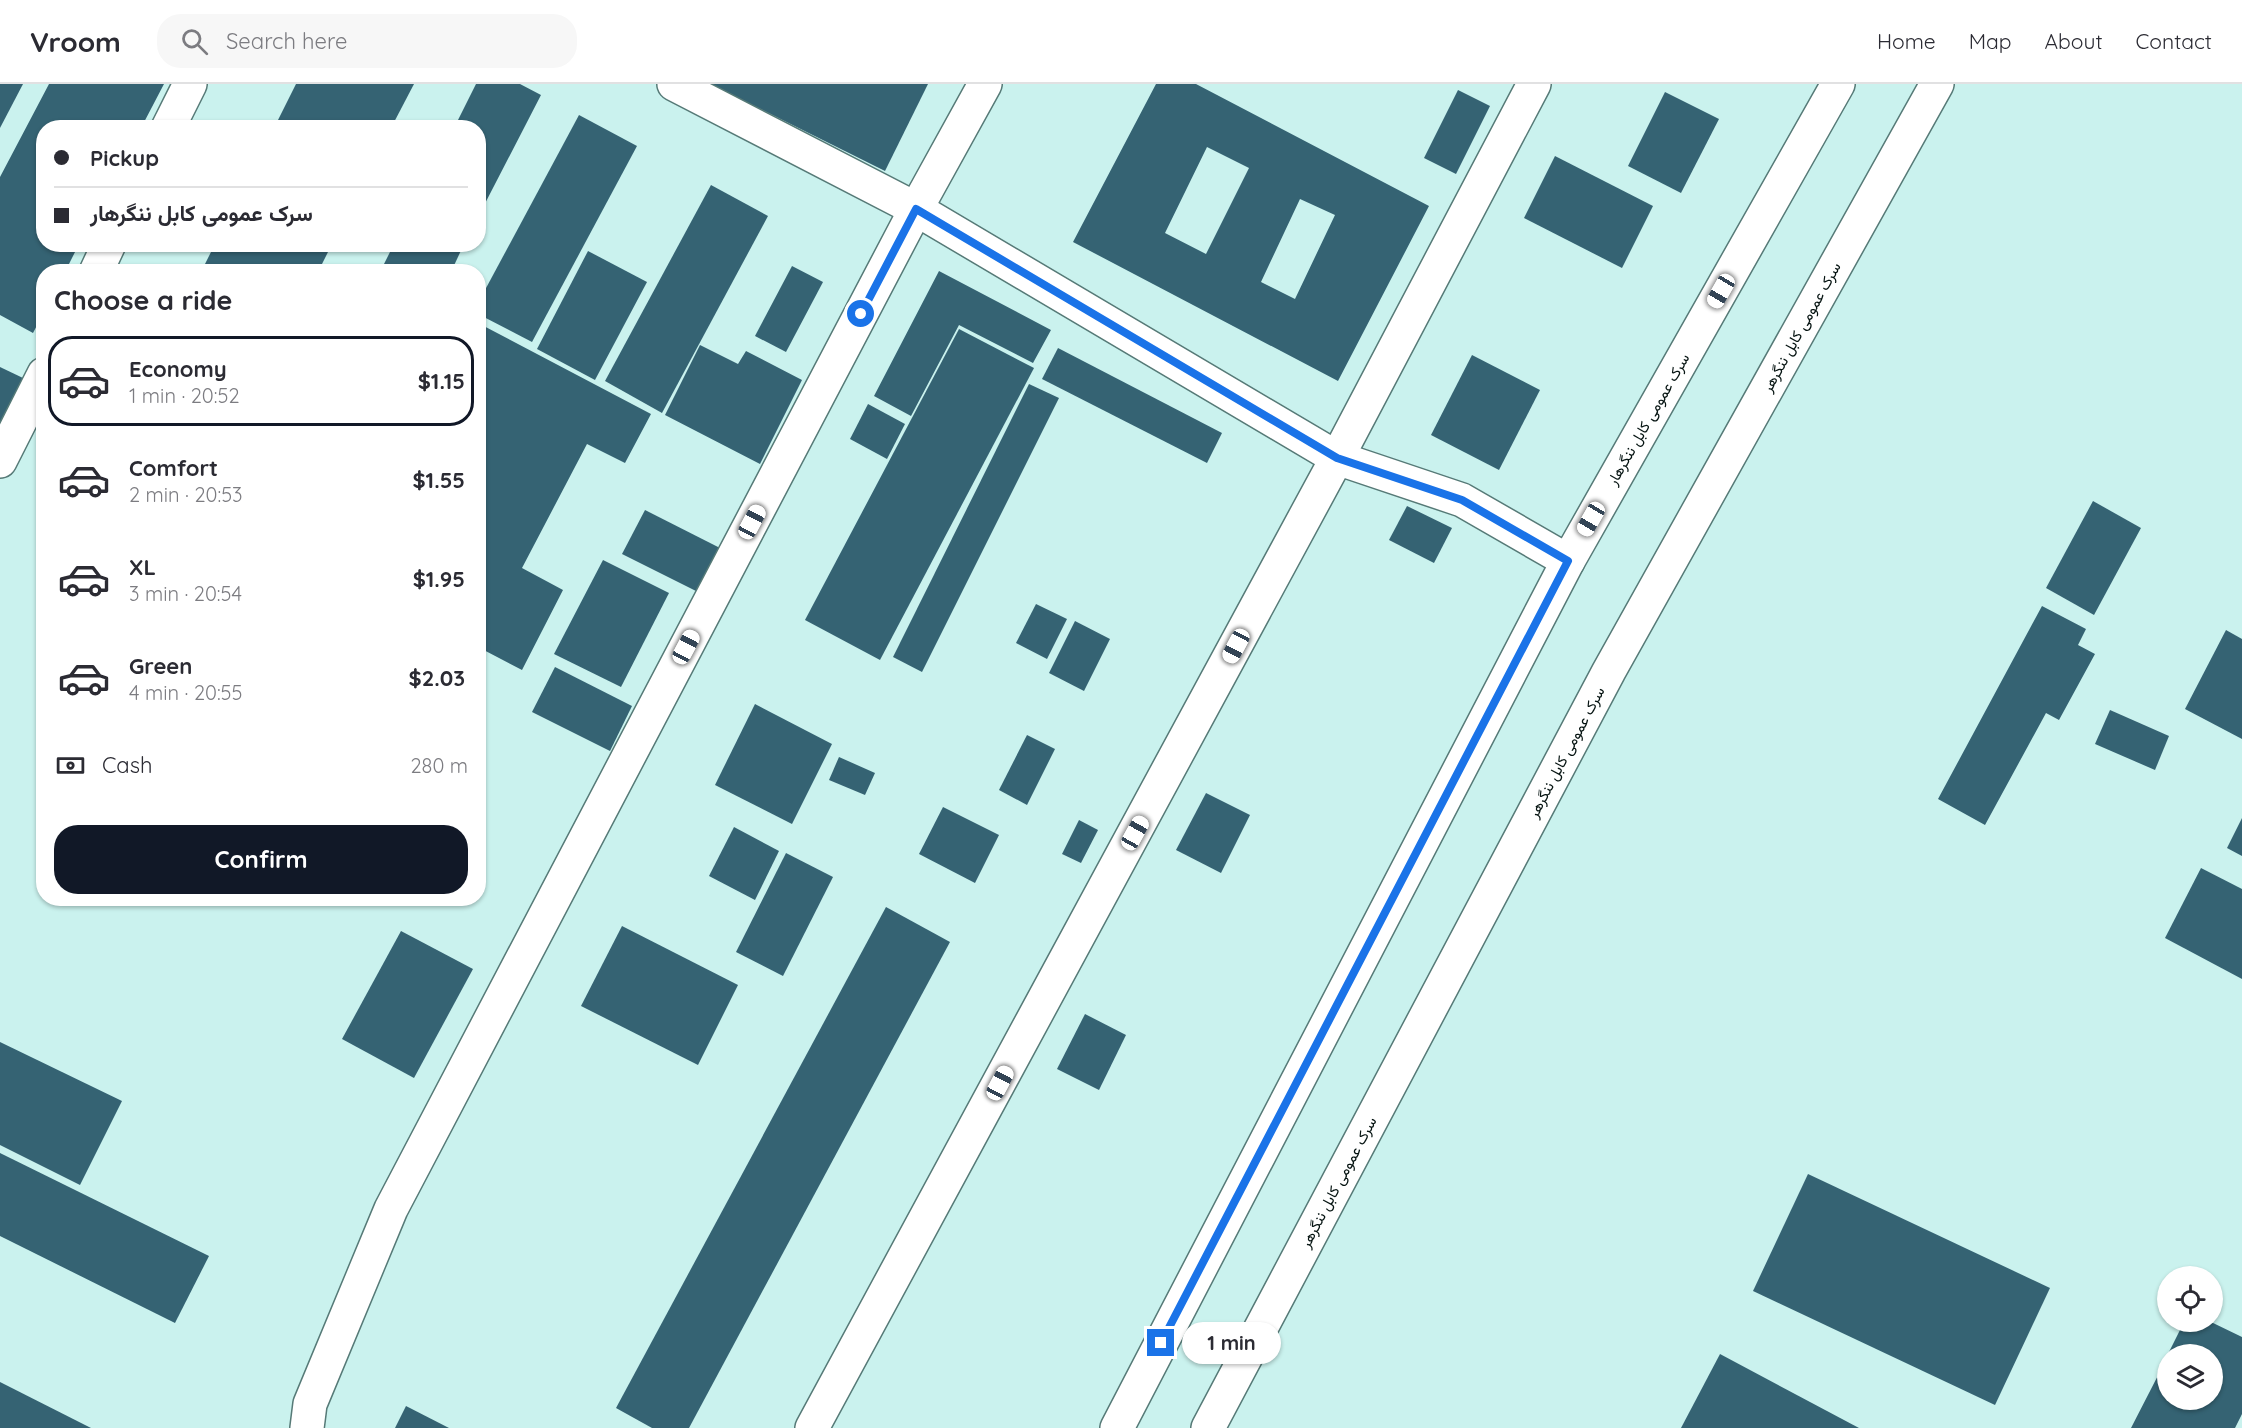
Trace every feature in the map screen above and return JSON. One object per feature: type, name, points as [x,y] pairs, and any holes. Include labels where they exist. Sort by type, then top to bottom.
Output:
[{"type":"main road","points":[[172,120],[190,84]]},
{"type":"main road","points":[[674,84],[916,209],[1337,458],[1462,500],[1568,561]]},
{"type":"main road","points":[[307,1428],[309,1404],[391,1209],[916,209],[985,84]]},
{"type":"main road","points":[[812,1428],[1337,458],[1534,84]]},
{"type":"main road","name":"سرک عمومی کابل ننگرهار","points":[[1117,1428],[1568,561],[1838,84]]},
{"type":"main road","name":"سرک عمومی کابل ننگرهر","points":[[1208,1428],[1603,682],[1937,84]]},
{"type":"main road","points":[[0,460],[36,390]]},
{"type":"building","points":[[0,84],[23,84],[0,128]]},
{"type":"building","points":[[49,84],[164,84],[145,120],[36,120],[36,252],[75,252],[69,264],[36,264],[36,327],[33,333],[0,315],[0,177]]},
{"type":"building","points":[[296,84],[414,84],[395,120],[278,120]]},
{"type":"building","points":[[476,84],[520,84],[541,95],[486,202],[486,120],[458,120]]},
{"type":"building","points":[[710,84],[928,84],[885,171]]},
{"type":"building","points":[[1156,84],[1196,84],[1429,206],[1338,381],[1073,242]],"holes":[[[1207,147],[1249,168],[1206,254],[1165,233]],[[1300,199],[1335,215],[1295,299],[1261,282]]]},
{"type":"building","points":[[1458,90],[1490,106],[1456,174],[1424,158]]},
{"type":"building","points":[[1665,92],[1719,119],[1681,193],[1628,166]]},
{"type":"building","points":[[579,115],[637,146],[532,342],[486,318],[486,288]]},
{"type":"building","points":[[1555,156],[1653,206],[1622,268],[1524,218]]},
{"type":"building","points":[[711,185],[768,216],[662,413],[605,381]]},
{"type":"building","points":[[588,251],[647,282],[595,380],[537,349]]},
{"type":"building","points":[[211,252],[328,252],[322,264],[205,264]]},
{"type":"building","points":[[390,252],[460,252],[455,264],[384,264]]},
{"type":"building","points":[[792,266],[823,282],[786,352],[755,336]]},
{"type":"building","points":[[939,271],[1051,330],[1033,363],[959,325],[911,416],[874,396]]},
{"type":"building","points":[[486,327],[651,414],[625,463],[587,444],[522,568],[563,590],[522,670],[486,651]]},
{"type":"building","points":[[959,329],[1034,368],[880,660],[805,620]]},
{"type":"building","points":[[700,345],[738,364],[746,351],[802,380],[760,464],[665,415]]},
{"type":"building","points":[[1058,348],[1222,433],[1207,463],[1042,379]]},
{"type":"building","points":[[1472,355],[1540,390],[1499,470],[1431,435]]},
{"type":"building","points":[[0,367],[23,378],[0,425]]},
{"type":"building","points":[[1029,384],[1059,398],[922,672],[893,657]]},
{"type":"building","points":[[868,404],[905,424],[887,459],[850,439]]},
{"type":"building","points":[[2093,501],[2141,528],[2094,615],[2046,588]]},
{"type":"building","points":[[1407,506],[1452,528],[1434,563],[1389,540]]},
{"type":"building","points":[[645,510],[720,548],[698,592],[622,554]]},
{"type":"building","points":[[603,560],[669,593],[621,687],[554,654]]},
{"type":"building","points":[[1036,604],[1067,619],[1047,659],[1016,643]]},
{"type":"building","points":[[2042,606],[2086,629],[2078,645],[2095,654],[2059,720],[2046,713],[1985,825],[1938,799]]},
{"type":"building","points":[[1075,621],[1110,639],[1084,691],[1049,673]]},
{"type":"building","points":[[2226,630],[2242,639],[2242,739],[2185,709]]},
{"type":"building","points":[[555,667],[632,706],[610,751],[532,712]]},
{"type":"building","points":[[755,704],[832,744],[792,824],[715,785]]},
{"type":"building","points":[[2110,710],[2169,736],[2155,770],[2095,744]]},
{"type":"building","points":[[1027,735],[1055,749],[1027,805],[999,790]]},
{"type":"building","points":[[839,757],[875,773],[865,795],[829,780]]},
{"type":"building","points":[[1206,793],[1250,815],[1221,873],[1176,850]]},
{"type":"building","points":[[943,807],[999,835],[975,883],[919,854]]},
{"type":"building","points":[[2242,818],[2242,856],[2227,848]]},
{"type":"building","points":[[1079,820],[1098,830],[1081,863],[1062,854]]},
{"type":"building","points":[[734,827],[779,851],[755,900],[709,876]]},
{"type":"building","points":[[786,853],[833,877],[783,976],[736,952]]},
{"type":"building","points":[[2201,868],[2242,889],[2242,979],[2165,938]]},
{"type":"building","points":[[886,907],[950,942],[689,1428],[652,1428],[616,1408]]},
{"type":"building","points":[[622,926],[738,985],[698,1065],[581,1006]]},
{"type":"building","points":[[401,931],[473,969],[414,1078],[342,1039]]},
{"type":"building","points":[[1085,1014],[1126,1035],[1099,1090],[1057,1069]]},
{"type":"building","points":[[0,1042],[122,1101],[80,1185],[0,1145]]},
{"type":"building","points":[[0,1153],[209,1256],[175,1323],[0,1236]]},
{"type":"building","points":[[1808,1174],[2050,1288],[1995,1405],[1753,1291]]},
{"type":"building","points":[[2223,1328],[2242,1337],[2242,1414],[2235,1428],[2131,1428],[2157,1377],[2157,1410],[2223,1410],[2223,1344],[2173,1344],[2179,1332],[2223,1332]]},
{"type":"building","points":[[1720,1354],[1859,1428],[1681,1428]]},
{"type":"building","points":[[0,1382],[91,1428],[0,1428]]},
{"type":"building","points":[[406,1406],[449,1428],[395,1428]]},
{"type":"route","points":[[861,314],[916,209],[1337,458],[1462,500],[1568,561],[1161,1343]]}]
